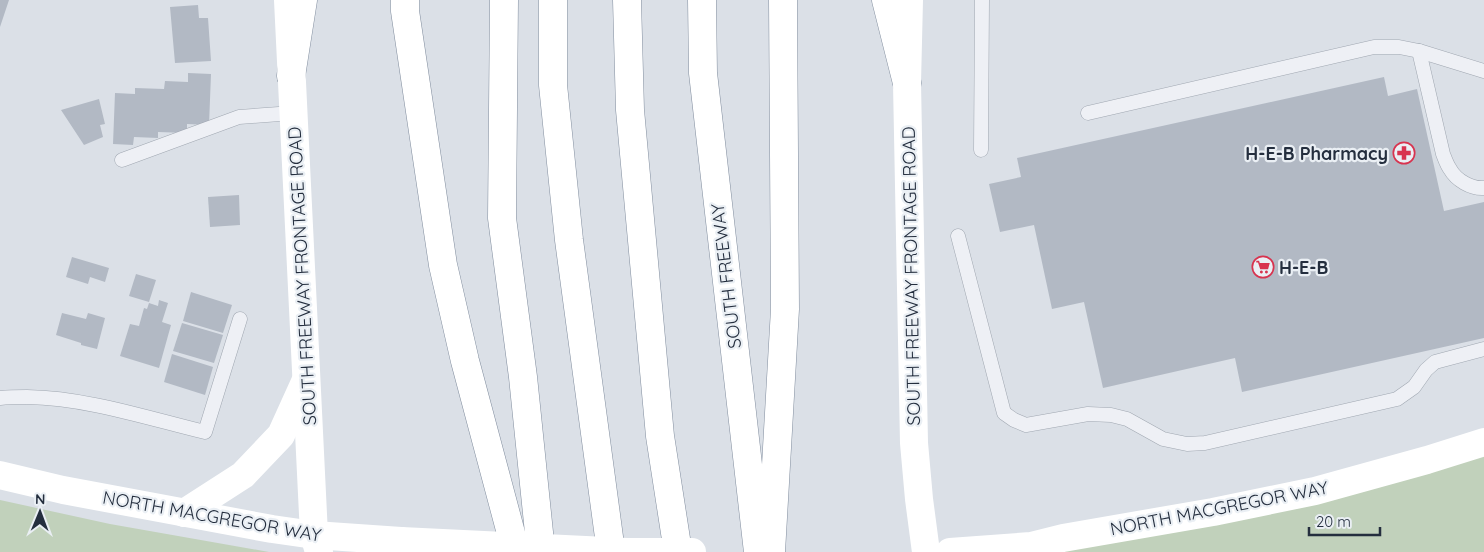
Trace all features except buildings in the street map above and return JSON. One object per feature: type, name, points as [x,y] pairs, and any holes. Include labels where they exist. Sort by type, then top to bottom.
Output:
[{"type":"main road","name":"SOUTH FREEWAY FRONTAGE ROAD","points":[[288,0],[316,543]]},
{"type":"main road","points":[[291,76],[303,0]]},
{"type":"main road","points":[[405,0],[405,11],[443,265],[465,361],[516,552]]},
{"type":"main road","points":[[504,0],[502,218],[541,552]]},
{"type":"main road","points":[[553,0],[553,85],[569,240],[612,552]]},
{"type":"main road","points":[[627,0],[631,120],[660,436],[678,552]]},
{"type":"main road","name":"SOUTH FREEWAY","points":[[702,0],[702,74],[758,552]]},
{"type":"main road","points":[[886,0],[907,83]]},
{"type":"main road","name":"SOUTH FREEWAY FRONTAGE ROAD","points":[[908,0],[907,83],[914,443],[926,552]]},
{"type":"main road","points":[[771,552],[784,309],[783,1]]},
{"type":"main road","points":[[184,513],[243,475],[281,436],[308,376]]},
{"type":"main road","name":"NORTH MACGREGOR WAY","points":[[950,552],[1031,546],[1063,538],[1214,512],[1315,491],[1484,442]]},
{"type":"main road","name":"NORTH MACGREGOR WAY","points":[[0,475],[63,490],[272,529],[316,543],[394,547],[697,552]]},
{"type":"lane","points":[[981,150],[982,0]]},
{"type":"lane","points":[[1088,113],[1374,47],[1399,47],[1419,51],[1484,71]]},
{"type":"lane","points":[[1419,51],[1443,154],[1450,170],[1463,182],[1478,188],[1484,188]]},
{"type":"lane","points":[[122,160],[238,118],[293,112]]},
{"type":"lane","points":[[958,236],[1004,413],[1026,425],[1088,414],[1111,416],[1126,419],[1163,440],[1187,444],[1205,443],[1397,398],[1414,387],[1434,362],[1484,349]]},
{"type":"lane","points":[[0,398],[41,398],[73,401],[118,410],[205,432],[240,319]]},
{"type":"green space","points":[[1484,454],[1484,552],[1046,552]]},
{"type":"green space","points":[[0,500],[110,524],[269,552],[0,552]]},
{"type":"place","name":"H-E-B Pharmacy","points":[[1404,153]]},
{"type":"place","name":"H-E-B","points":[[1263,267]]}]
